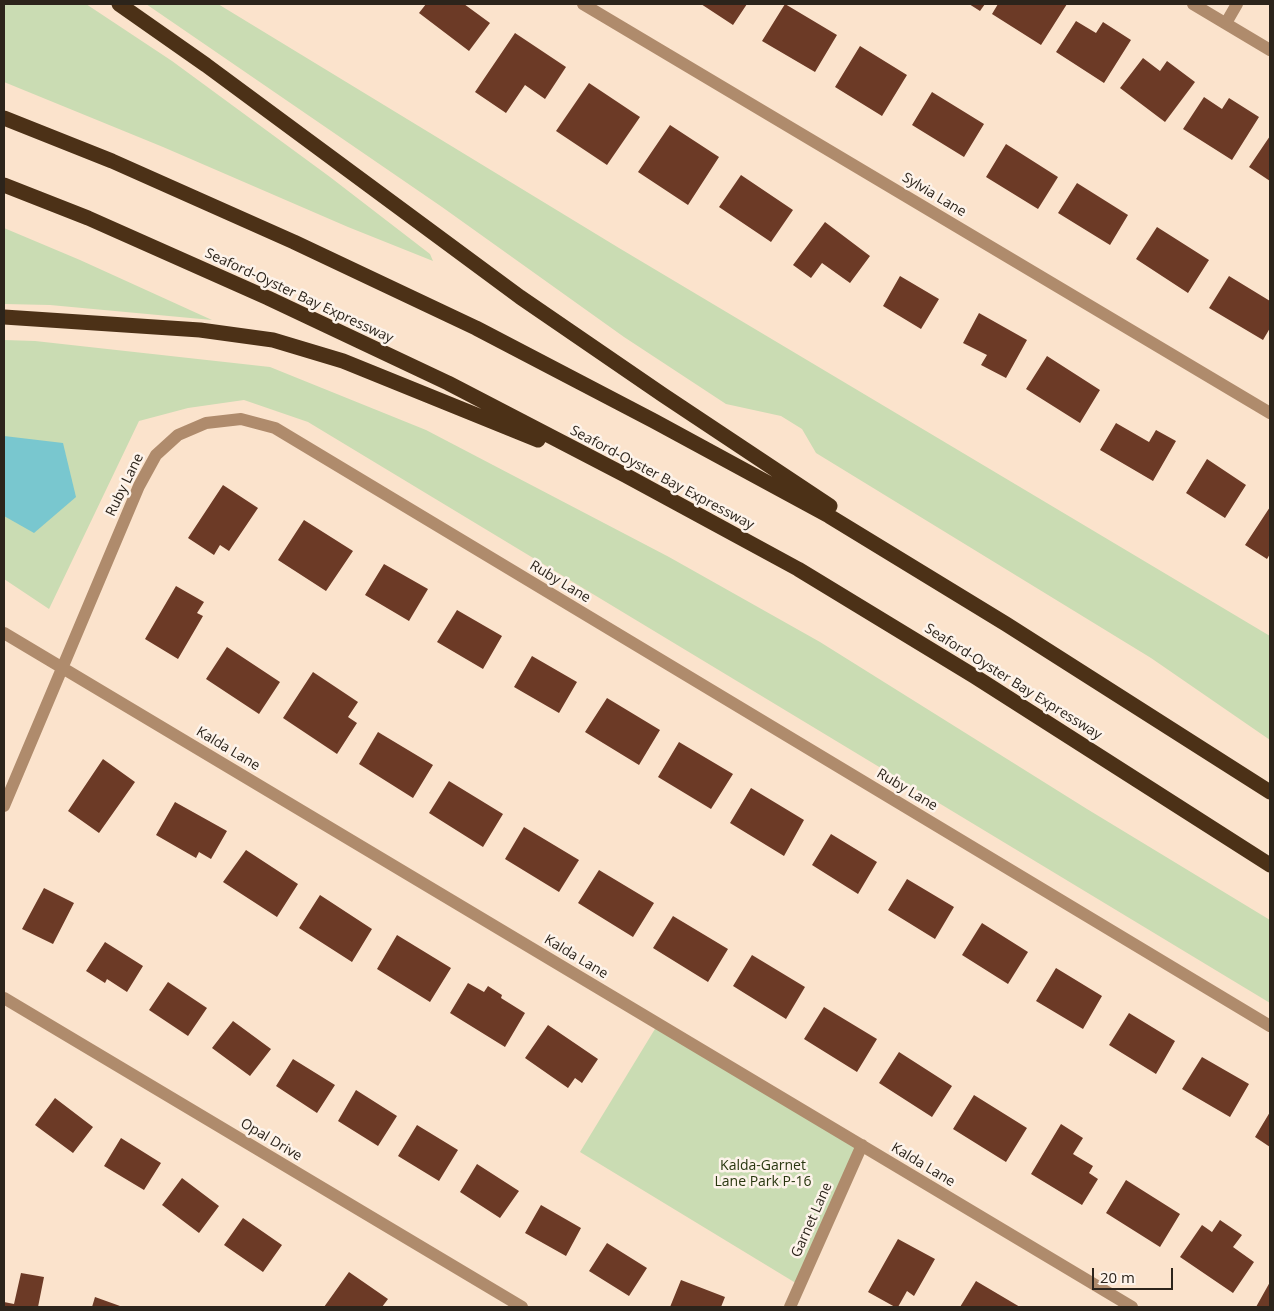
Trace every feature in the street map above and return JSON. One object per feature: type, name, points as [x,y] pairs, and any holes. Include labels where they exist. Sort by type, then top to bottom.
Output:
[{"type":"highway","points":[[119,4],[214,71],[520,297],[664,396],[1006,624]]},
{"type":"highway","points":[[4,118],[112,161],[294,242],[476,328],[654,420],[820,511],[1006,624],[1270,792]]},
{"type":"highway","name":"Seaford-Oyster Bay Expressway","points":[[4,184],[88,218],[268,298],[448,384],[625,475],[798,569],[982,681],[1270,866]]},
{"type":"highway","points":[[4,317],[200,330],[273,340],[343,360],[625,475]]},
{"type":"street","name":"Sylvia Lane","points":[[583,4],[1270,412]]},
{"type":"street","points":[[1193,4],[1270,50]]},
{"type":"street","points":[[1226,23],[1237,4]]},
{"type":"street","name":"Ruby Lane","points":[[4,806],[138,486],[156,455],[178,435],[206,423],[241,419],[275,428],[1270,1026]]},
{"type":"street","name":"Kalda Lane","points":[[4,633],[1132,1307]]},
{"type":"street","name":"Opal Drive","points":[[4,998],[522,1307]]},
{"type":"street","name":"Garnet Lane","points":[[790,1307],[862,1145]]},
{"type":"green space","points":[[4,4],[86,4],[172,61],[330,177],[430,254],[433,261],[4,82]]},
{"type":"green space","points":[[146,4],[218,4],[619,248],[1270,636],[1270,740],[1151,658],[816,453],[802,429],[781,416],[726,404],[624,337],[442,207]]},
{"type":"green space","points":[[4,228],[212,320],[50,305],[4,304]]},
{"type":"green space","points":[[4,340],[35,341],[270,367],[426,430],[669,557],[820,642],[1087,809],[1270,920],[1270,1003],[308,422],[244,400],[188,408],[139,421],[49,609],[4,579]]},
{"type":"green space","name":"Kalda-Garnet Lane Park P-16","points":[[658,1024],[862,1145],[799,1285],[580,1152]]},
{"type":"water","points":[[4,436],[63,443],[76,497],[34,533],[4,516]]},
{"type":"building","points":[[426,4],[464,4],[490,23],[469,51],[419,13]]},
{"type":"building","points":[[701,4],[747,4],[733,25]]},
{"type":"building","points":[[785,4],[837,35],[815,72],[762,41]]},
{"type":"building","points":[[969,4],[985,4],[980,11]]},
{"type":"building","points":[[998,4],[1067,4],[1041,45],[992,14]]},
{"type":"building","points":[[1076,21],[1096,33],[1103,22],[1131,40],[1104,83],[1056,52]]},
{"type":"building","points":[[515,33],[566,67],[545,99],[525,85],[506,113],[475,92]]},
{"type":"building","points":[[860,46],[907,75],[882,116],[835,87]]},
{"type":"building","points":[[1143,58],[1160,71],[1167,61],[1195,82],[1165,122],[1120,88]]},
{"type":"building","points":[[589,83],[640,117],[607,165],[556,131]]},
{"type":"building","points":[[932,92],[984,124],[964,157],[912,125]]},
{"type":"building","points":[[1204,97],[1222,109],[1229,98],[1259,117],[1232,160],[1183,129]]},
{"type":"building","points":[[670,125],[719,157],[688,205],[638,172]]},
{"type":"building","points":[[1270,136],[1270,181],[1249,167]]},
{"type":"building","points":[[1006,144],[1058,177],[1038,209],[986,177]]},
{"type":"building","points":[[741,175],[793,210],[771,242],[719,207]]},
{"type":"building","points":[[1077,183],[1128,215],[1110,245],[1058,213]]},
{"type":"building","points":[[825,222],[870,256],[850,283],[822,263],[811,278],[793,265]]},
{"type":"building","points":[[1157,227],[1209,260],[1188,293],[1136,259]]},
{"type":"building","points":[[900,276],[939,299],[921,329],[883,306]]},
{"type":"building","points":[[1229,276],[1270,301],[1270,328],[1263,340],[1209,308]]},
{"type":"building","points":[[979,313],[1027,340],[1006,378],[981,365],[987,355],[963,343]]},
{"type":"building","points":[[1047,356],[1100,390],[1080,423],[1026,389]]},
{"type":"building","points":[[1116,423],[1149,442],[1156,430],[1176,441],[1153,481],[1100,450]]},
{"type":"building","points":[[1207,459],[1246,485],[1225,518],[1186,493]]},
{"type":"building","points":[[223,485],[258,508],[229,551],[220,545],[214,555],[188,538]]},
{"type":"building","points":[[1270,507],[1270,554],[1267,559],[1245,545]]},
{"type":"building","points":[[304,520],[353,551],[326,591],[278,560]]},
{"type":"building","points":[[384,564],[428,589],[409,621],[365,595]]},
{"type":"building","points":[[176,586],[204,602],[197,613],[203,616],[178,659],[145,639]]},
{"type":"building","points":[[457,610],[502,636],[483,669],[437,642]]},
{"type":"building","points":[[227,647],[280,682],[259,714],[206,679]]},
{"type":"building","points":[[532,656],[577,682],[559,713],[514,687]]},
{"type":"building","points":[[313,672],[358,702],[348,717],[357,723],[337,754],[283,718]]},
{"type":"building","points":[[607,698],[660,730],[639,765],[585,732]]},
{"type":"building","points":[[378,732],[433,765],[413,798],[359,764]]},
{"type":"building","points":[[679,742],[733,774],[711,809],[658,777]]},
{"type":"building","points":[[103,759],[135,782],[99,833],[68,811]]},
{"type":"building","points":[[449,781],[503,814],[483,847],[429,813]]},
{"type":"building","points":[[751,788],[804,820],[784,856],[730,823]]},
{"type":"building","points":[[175,802],[227,831],[211,859],[199,852],[196,858],[156,835]]},
{"type":"building","points":[[524,827],[579,860],[559,892],[505,859]]},
{"type":"building","points":[[831,834],[877,862],[858,894],[812,865]]},
{"type":"building","points":[[246,850],[298,884],[277,917],[223,882]]},
{"type":"building","points":[[599,870],[654,903],[633,937],[578,903]]},
{"type":"building","points":[[907,879],[954,907],[935,939],[888,910]]},
{"type":"building","points":[[44,888],[74,903],[53,944],[22,929]]},
{"type":"building","points":[[320,895],[372,929],[352,962],[299,928]]},
{"type":"building","points":[[673,916],[728,949],[708,982],[653,948]]},
{"type":"building","points":[[982,923],[1028,952],[1008,984],[962,955]]},
{"type":"building","points":[[397,935],[451,968],[430,1002],[377,969]]},
{"type":"building","points":[[105,942],[143,966],[127,992],[107,979],[105,983],[86,971]]},
{"type":"building","points":[[752,955],[805,987],[786,1019],[733,986]]},
{"type":"building","points":[[1056,968],[1102,996],[1083,1029],[1036,1001]]},
{"type":"building","points":[[168,982],[207,1008],[188,1036],[149,1010]]},
{"type":"building","points":[[468,983],[484,992],[488,986],[502,995],[501,998],[525,1013],[505,1047],[450,1013]]},
{"type":"building","points":[[824,1007],[877,1039],[857,1072],[804,1039]]},
{"type":"building","points":[[1129,1013],[1175,1041],[1156,1074],[1109,1045]]},
{"type":"building","points":[[233,1021],[271,1049],[250,1076],[212,1048]]},
{"type":"building","points":[[548,1025],[598,1059],[582,1083],[575,1078],[568,1088],[525,1058]]},
{"type":"building","points":[[899,1052],[952,1086],[932,1117],[879,1083]]},
{"type":"building","points":[[1202,1057],[1249,1084],[1230,1117],[1182,1089]]},
{"type":"building","points":[[293,1059],[335,1085],[317,1113],[276,1086]]},
{"type":"building","points":[[356,1090],[397,1116],[378,1146],[338,1121]]},
{"type":"building","points":[[974,1095],[1027,1128],[1006,1162],[953,1129]]},
{"type":"building","points":[[55,1098],[93,1127],[73,1153],[35,1125]]},
{"type":"building","points":[[1270,1112],[1270,1147],[1255,1137]]},
{"type":"building","points":[[1061,1124],[1083,1138],[1073,1154],[1093,1166],[1089,1173],[1098,1179],[1082,1205],[1031,1174]]},
{"type":"building","points":[[417,1125],[458,1150],[439,1181],[398,1156]]},
{"type":"building","points":[[121,1138],[161,1163],[144,1190],[104,1166]]},
{"type":"building","points":[[477,1164],[519,1191],[500,1218],[460,1192]]},
{"type":"building","points":[[182,1178],[219,1206],[199,1233],[162,1205]]},
{"type":"building","points":[[1126,1180],[1180,1214],[1160,1247],[1106,1213]]},
{"type":"building","points":[[541,1205],[581,1228],[566,1256],[525,1233]]},
{"type":"building","points":[[243,1218],[282,1245],[263,1272],[224,1245]]},
{"type":"building","points":[[1220,1220],[1242,1235],[1233,1247],[1254,1262],[1233,1293],[1180,1257],[1202,1225],[1212,1232]]},
{"type":"building","points":[[898,1239],[935,1259],[914,1296],[907,1291],[898,1307],[895,1307],[868,1292]]},
{"type":"building","points":[[607,1243],[647,1268],[629,1296],[589,1271]]},
{"type":"building","points":[[349,1272],[388,1299],[382,1307],[324,1307]]},
{"type":"building","points":[[21,1273],[44,1277],[38,1307],[4,1307],[4,1302],[14,1304]]},
{"type":"building","points":[[681,1280],[725,1297],[721,1307],[670,1307]]},
{"type":"building","points":[[976,1281],[1020,1307],[960,1307]]},
{"type":"building","points":[[1270,1282],[1270,1307],[1256,1307]]},
{"type":"building","points":[[95,1297],[120,1306],[120,1307],[92,1307]]}]
